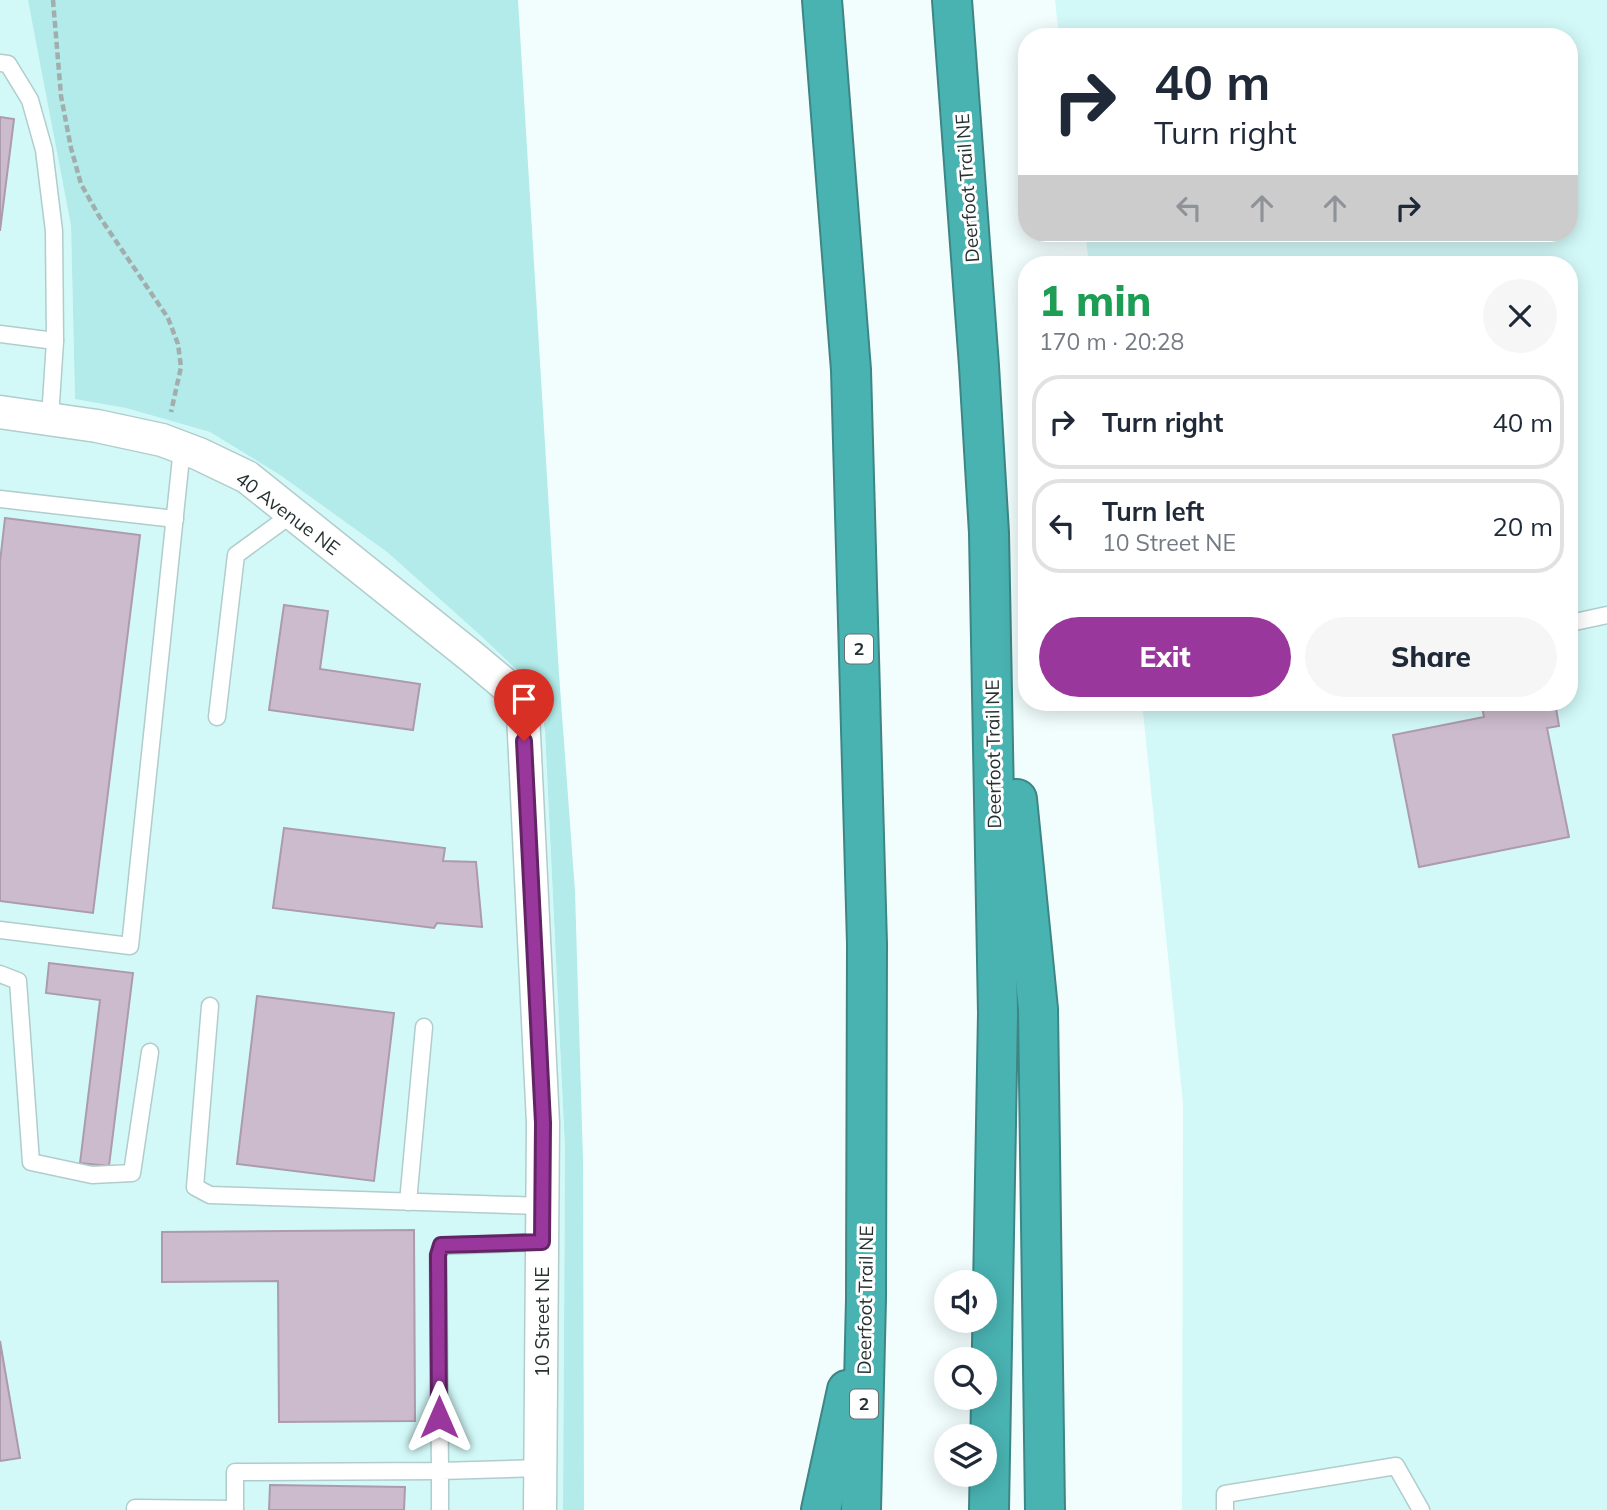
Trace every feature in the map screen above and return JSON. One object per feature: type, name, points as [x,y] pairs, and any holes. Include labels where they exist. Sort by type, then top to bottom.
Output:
[{"type":"highway","name":"Deerfoot Trail NE","points":[[822,0],[851,370],[867,944],[866,1299],[861,1510]]},
{"type":"highway","name":"Deerfoot Trail NE","points":[[952,0],[989,533],[998,1013],[989,1510]]},
{"type":"highway","points":[[989,533],[1038,1009],[1045,1510]]},
{"type":"highway","points":[[821,1510],[866,1299]]},
{"type":"street","name":"40 Avenue NE","points":[[0,412],[97,426],[172,444],[247,477],[509,688],[523,714]]},
{"type":"street","name":"10 Street NE","points":[[523,714],[543,1123],[540,1510]]},
{"type":"lane","points":[[0,63],[8,64],[30,100],[44,150],[54,230],[55,341],[50,418]]},
{"type":"lane","points":[[0,334],[55,341]]},
{"type":"lane","points":[[0,930],[131,946],[175,519],[172,444]]},
{"type":"lane","points":[[0,499],[175,519]]},
{"type":"lane","points":[[217,717],[236,555],[292,514]]},
{"type":"lane","points":[[1578,621],[1607,615]]},
{"type":"lane","points":[[0,974],[18,981],[31,1162],[92,1175],[132,1173],[150,1052]]},
{"type":"lane","points":[[209,1006],[195,1187],[209,1195],[542,1206]]},
{"type":"lane","points":[[408,1202],[424,1027]]},
{"type":"lane","points":[[440,1510],[438,1255],[441,1245],[542,1242]]},
{"type":"lane","points":[[1225,1510],[1225,1494],[1396,1466],[1421,1510]]},
{"type":"lane","points":[[135,1508],[235,1509],[235,1472],[541,1468]]},
{"type":"path","points":[[52,0],[61,96],[81,184],[99,216],[168,318],[178,344],[181,367],[172,444]]},
{"type":"shaded area","points":[[0,0],[28,0],[34,29],[71,226],[75,398],[126,408],[210,432],[280,475],[387,552],[523,676],[539,697],[545,731],[565,1149],[563,1510],[0,1510]]},
{"type":"shaded area","points":[[28,0],[518,0],[559,674],[575,891],[583,1160],[584,1510],[563,1510],[565,1149],[545,731],[539,697],[523,676],[387,552],[280,475],[210,432],[126,408],[75,399],[71,226]]},
{"type":"shaded area","points":[[1055,0],[1607,0],[1607,1510],[1182,1510],[1183,1103],[1143,711],[1578,711],[1578,256],[1088,256],[1086,242],[1578,242],[1578,28],[1058,28]]},
{"type":"building","points":[[0,117],[14,119],[0,231]]},
{"type":"building","points":[[5,518],[140,535],[93,913],[0,901],[0,562]]},
{"type":"building","points":[[284,605],[328,611],[320,669],[420,684],[413,730],[269,710]]},
{"type":"building","points":[[1483,711],[1556,711],[1559,726],[1547,728],[1569,837],[1419,867],[1393,735],[1484,717]]},
{"type":"building","points":[[284,828],[445,848],[443,861],[476,862],[482,927],[437,923],[434,928],[273,908]]},
{"type":"building","points":[[49,963],[133,973],[109,1166],[80,1163],[100,1000],[46,993]]},
{"type":"building","points":[[257,996],[394,1013],[374,1181],[237,1164]]},
{"type":"building","points":[[414,1230],[415,1421],[279,1422],[278,1281],[162,1282],[162,1232]]},
{"type":"building","points":[[0,1341],[20,1458],[0,1461]]},
{"type":"building","points":[[270,1485],[405,1487],[404,1510],[269,1510]]},
{"type":"route","points":[[439,1417],[438,1255],[441,1245],[542,1242],[543,1123],[524,741]]}]
